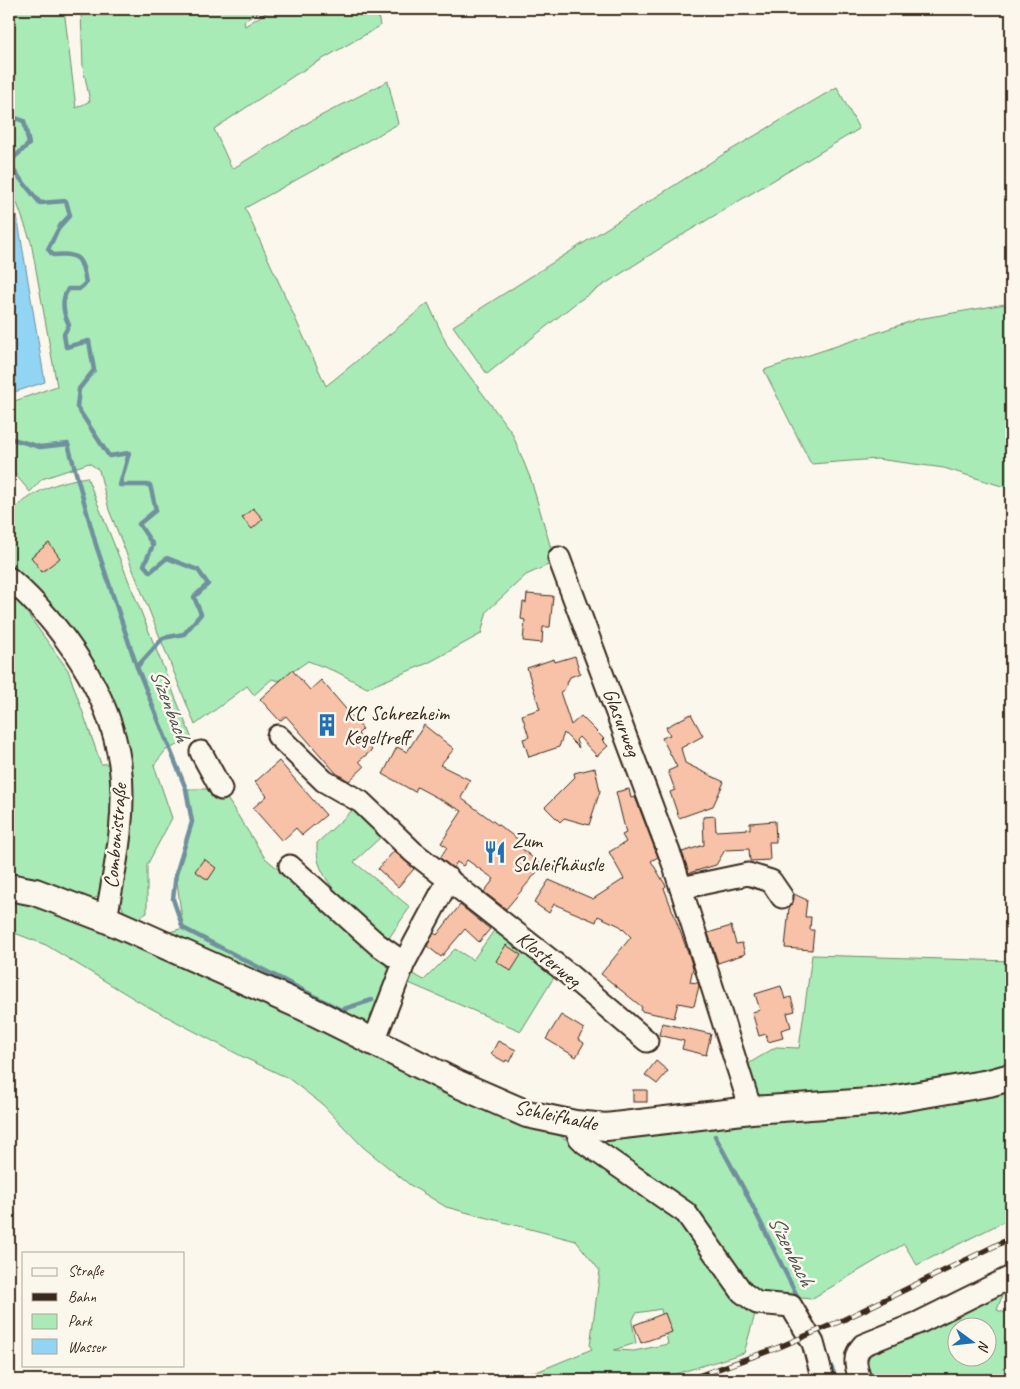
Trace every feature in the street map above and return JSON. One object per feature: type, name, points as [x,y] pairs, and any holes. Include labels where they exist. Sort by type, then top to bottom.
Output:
[{"type":"main road","name":"Schleifhalde","points":[[9,887],[35,892],[106,918],[304,1007],[458,1084],[527,1114],[575,1124],[606,1127],[751,1110],[884,1101],[989,1083],[1011,1077]]},
{"type":"street","name":"Glasurweg","points":[[559,558],[637,762],[681,888],[751,1110]]},
{"type":"street","name":"Combonistraße","points":[[9,578],[35,601],[76,655],[105,707],[120,763],[122,807],[117,853],[106,918]]},
{"type":"street","name":"Klosterweg","points":[[278,736],[324,781],[362,802],[414,852],[567,973],[647,1041]]},
{"type":"street","points":[[201,752],[221,789]]},
{"type":"street","points":[[290,866],[377,944],[404,963]]},
{"type":"street","points":[[681,888],[748,874],[771,881],[782,897]]},
{"type":"street","points":[[374,1041],[404,963],[449,879]]},
{"type":"street","points":[[575,1124],[579,1136],[585,1143],[686,1213],[742,1292],[757,1303],[791,1306],[812,1343],[823,1380]]},
{"type":"street","points":[[860,1380],[854,1361],[856,1352],[863,1345],[928,1318],[1011,1276]]},
{"type":"green space","points":[[9,9],[64,9],[76,108],[90,101],[83,67],[81,12],[85,9],[265,9],[244,21],[245,26],[272,9],[377,9],[380,26],[295,75],[214,129],[232,169],[309,122],[388,81],[398,124],[245,208],[326,386],[428,303],[448,347],[512,433],[531,480],[555,562],[526,575],[487,611],[481,634],[428,663],[367,688],[337,672],[308,661],[279,681],[272,679],[254,695],[247,686],[195,725],[109,510],[99,470],[89,463],[42,479],[30,492],[15,474],[9,474],[9,433],[12,434],[15,417],[9,416],[9,403],[57,386],[31,242],[17,203],[9,206]]},
{"type":"green space","points":[[837,87],[859,129],[667,244],[577,302],[487,374],[453,326],[719,157]]},
{"type":"green space","points":[[1011,303],[1011,489],[944,468],[877,459],[811,464],[764,370],[918,319]]},
{"type":"green space","points":[[87,477],[192,739],[166,750],[154,765],[172,818],[147,865],[147,913],[129,924],[119,899],[123,859],[131,828],[127,759],[83,648],[41,593],[9,566],[9,513],[45,489],[64,482]]},
{"type":"green space","points":[[11,591],[68,670],[101,764],[120,763],[102,895],[83,903],[9,883],[9,593]]},
{"type":"green space","points":[[186,789],[221,789],[265,858],[395,966],[374,1041],[150,938],[183,928],[176,874],[192,822]]},
{"type":"green space","points":[[357,806],[384,834],[354,862],[410,907],[387,941],[340,897],[325,876],[318,860],[317,843]]},
{"type":"green space","points":[[9,893],[34,897],[419,1070],[436,1091],[555,1133],[661,1194],[742,1292],[755,1314],[744,1353],[656,1380],[466,1380],[539,1371],[592,1349],[590,1346],[600,1271],[576,1241],[446,1207],[410,1185],[363,1147],[323,1105],[288,1078],[243,1057],[141,1003],[46,945],[9,931]],"holes":[[[661,1309],[668,1344],[634,1351],[614,1350],[636,1343],[632,1322],[636,1313]]]},
{"type":"green space","points":[[500,922],[559,969],[521,1031],[404,981],[408,971],[424,980],[455,949],[473,960]]},
{"type":"green space","points":[[812,955],[1011,961],[1011,1064],[945,1081],[896,1085],[895,1093],[754,1105],[743,1067],[776,1047],[799,1048]]},
{"type":"green space","points":[[1011,1085],[1011,1218],[917,1265],[904,1244],[811,1299],[745,1292],[699,1216],[597,1149],[594,1134]]},
{"type":"green space","points":[[1007,1282],[997,1310],[1011,1315],[1011,1380],[867,1380],[863,1372],[866,1353]]},
{"type":"water","points":[[17,215],[45,382],[9,394],[9,216]]},
{"type":"building","points":[[253,508],[263,519],[252,529],[242,518]]},
{"type":"building","points":[[49,543],[60,558],[42,572],[31,557]]},
{"type":"building","points":[[527,594],[553,596],[550,627],[543,627],[542,643],[523,641],[525,620],[521,619],[523,602],[526,603]]},
{"type":"building","points":[[575,656],[580,673],[570,677],[564,690],[560,692],[571,725],[581,716],[604,739],[602,740],[608,746],[597,756],[579,737],[576,740],[579,748],[564,733],[559,747],[529,757],[523,739],[529,737],[522,715],[540,709],[527,668],[554,659],[555,662]]},
{"type":"building","name":"KC Schrezheim Kegeltreff","points":[[292,670],[310,690],[321,680],[363,729],[358,734],[372,750],[359,761],[364,767],[349,781],[336,773],[286,716],[280,721],[260,699]]},
{"type":"building","points":[[691,714],[703,736],[681,748],[685,763],[724,782],[713,806],[679,818],[670,792],[675,790],[668,771],[677,767],[662,738],[670,735],[666,727]]},
{"type":"building","points":[[424,725],[454,749],[440,765],[470,780],[461,798],[523,843],[520,847],[542,866],[506,909],[484,892],[494,879],[467,860],[463,866],[457,862],[453,868],[440,858],[447,847],[441,843],[462,811],[417,787],[415,792],[383,774],[397,747],[407,752]]},
{"type":"building","points":[[279,761],[326,815],[302,835],[296,828],[282,841],[253,808],[267,796],[255,782]]},
{"type":"building","points":[[595,768],[600,791],[589,825],[564,818],[560,822],[545,807],[575,777],[574,773]]},
{"type":"building","points":[[629,789],[631,798],[635,797],[658,857],[651,861],[666,886],[664,888],[689,955],[693,968],[690,982],[698,983],[699,986],[694,1006],[678,1003],[674,1018],[641,1011],[642,1007],[601,974],[631,937],[620,926],[598,916],[596,922],[554,904],[549,913],[534,903],[549,880],[593,899],[624,879],[609,852],[626,842],[622,835],[626,833],[616,792]]},
{"type":"building","points":[[715,816],[716,831],[750,829],[750,823],[775,821],[776,842],[769,842],[770,860],[750,861],[749,849],[725,850],[716,865],[689,873],[682,852],[704,845],[703,817]]},
{"type":"building","points":[[394,851],[414,869],[398,887],[378,869]]},
{"type":"building","points":[[204,859],[216,868],[208,880],[195,871]]},
{"type":"building","points":[[794,894],[807,900],[805,917],[811,917],[810,930],[814,930],[812,950],[785,948],[789,908],[793,902]]},
{"type":"building","points":[[460,905],[490,929],[479,942],[465,929],[441,957],[427,946],[434,933],[437,935]]},
{"type":"building","points":[[731,926],[736,944],[742,943],[745,954],[718,963],[708,933]]},
{"type":"building","points":[[506,945],[521,955],[511,971],[496,961]]},
{"type":"building","points":[[781,986],[785,999],[791,997],[795,1011],[787,1013],[791,1027],[781,1030],[783,1038],[768,1042],[766,1034],[759,1036],[752,1012],[760,1010],[755,994]]},
{"type":"building","points":[[561,1015],[584,1029],[578,1039],[584,1043],[576,1057],[546,1039]]},
{"type":"building","points":[[662,1023],[711,1034],[706,1055],[682,1049],[684,1041],[659,1035]]},
{"type":"building","points":[[498,1041],[516,1050],[510,1062],[506,1060],[505,1062],[491,1054]]},
{"type":"building","points":[[656,1061],[668,1071],[657,1084],[645,1075]]},
{"type":"building","points":[[633,1090],[647,1090],[647,1102],[633,1102]]},
{"type":"building","points":[[665,1313],[672,1332],[641,1343],[634,1325]]},
{"type":"waterway","name":"Sizenbach","points":[[9,116],[24,121],[29,144],[9,162]]},
{"type":"waterway","name":"Sizenbach","points":[[9,165],[40,203],[66,201],[70,215],[60,226],[48,249],[53,255],[74,256],[81,263],[85,275],[86,283],[79,289],[68,289],[64,302],[65,316],[69,325],[64,334],[66,347],[89,341],[94,370],[79,389],[77,407],[109,456],[129,453],[120,485],[150,485],[156,510],[139,524],[153,545],[144,565],[150,572],[167,558],[198,570],[208,584],[194,597],[201,614],[184,634],[163,638],[137,667],[186,789],[192,822],[176,874],[173,899],[183,928],[341,1010],[372,1000]]},
{"type":"waterway","points":[[9,438],[40,447],[68,444],[96,545],[137,667]]},
{"type":"waterway","name":"Sizenbach","points":[[715,1136],[746,1193],[801,1304]]},
{"type":"waterway","name":"Sizenbach","points":[[828,1360],[837,1380]]},
{"type":"railway","points":[[687,1380],[777,1348],[843,1320],[1011,1238]]},
{"type":"place","name":"KC Schrezheim Kegeltreff","points":[[327,725]]},
{"type":"place","name":"Zum Schleifhäusle","points":[[495,852]]}]
